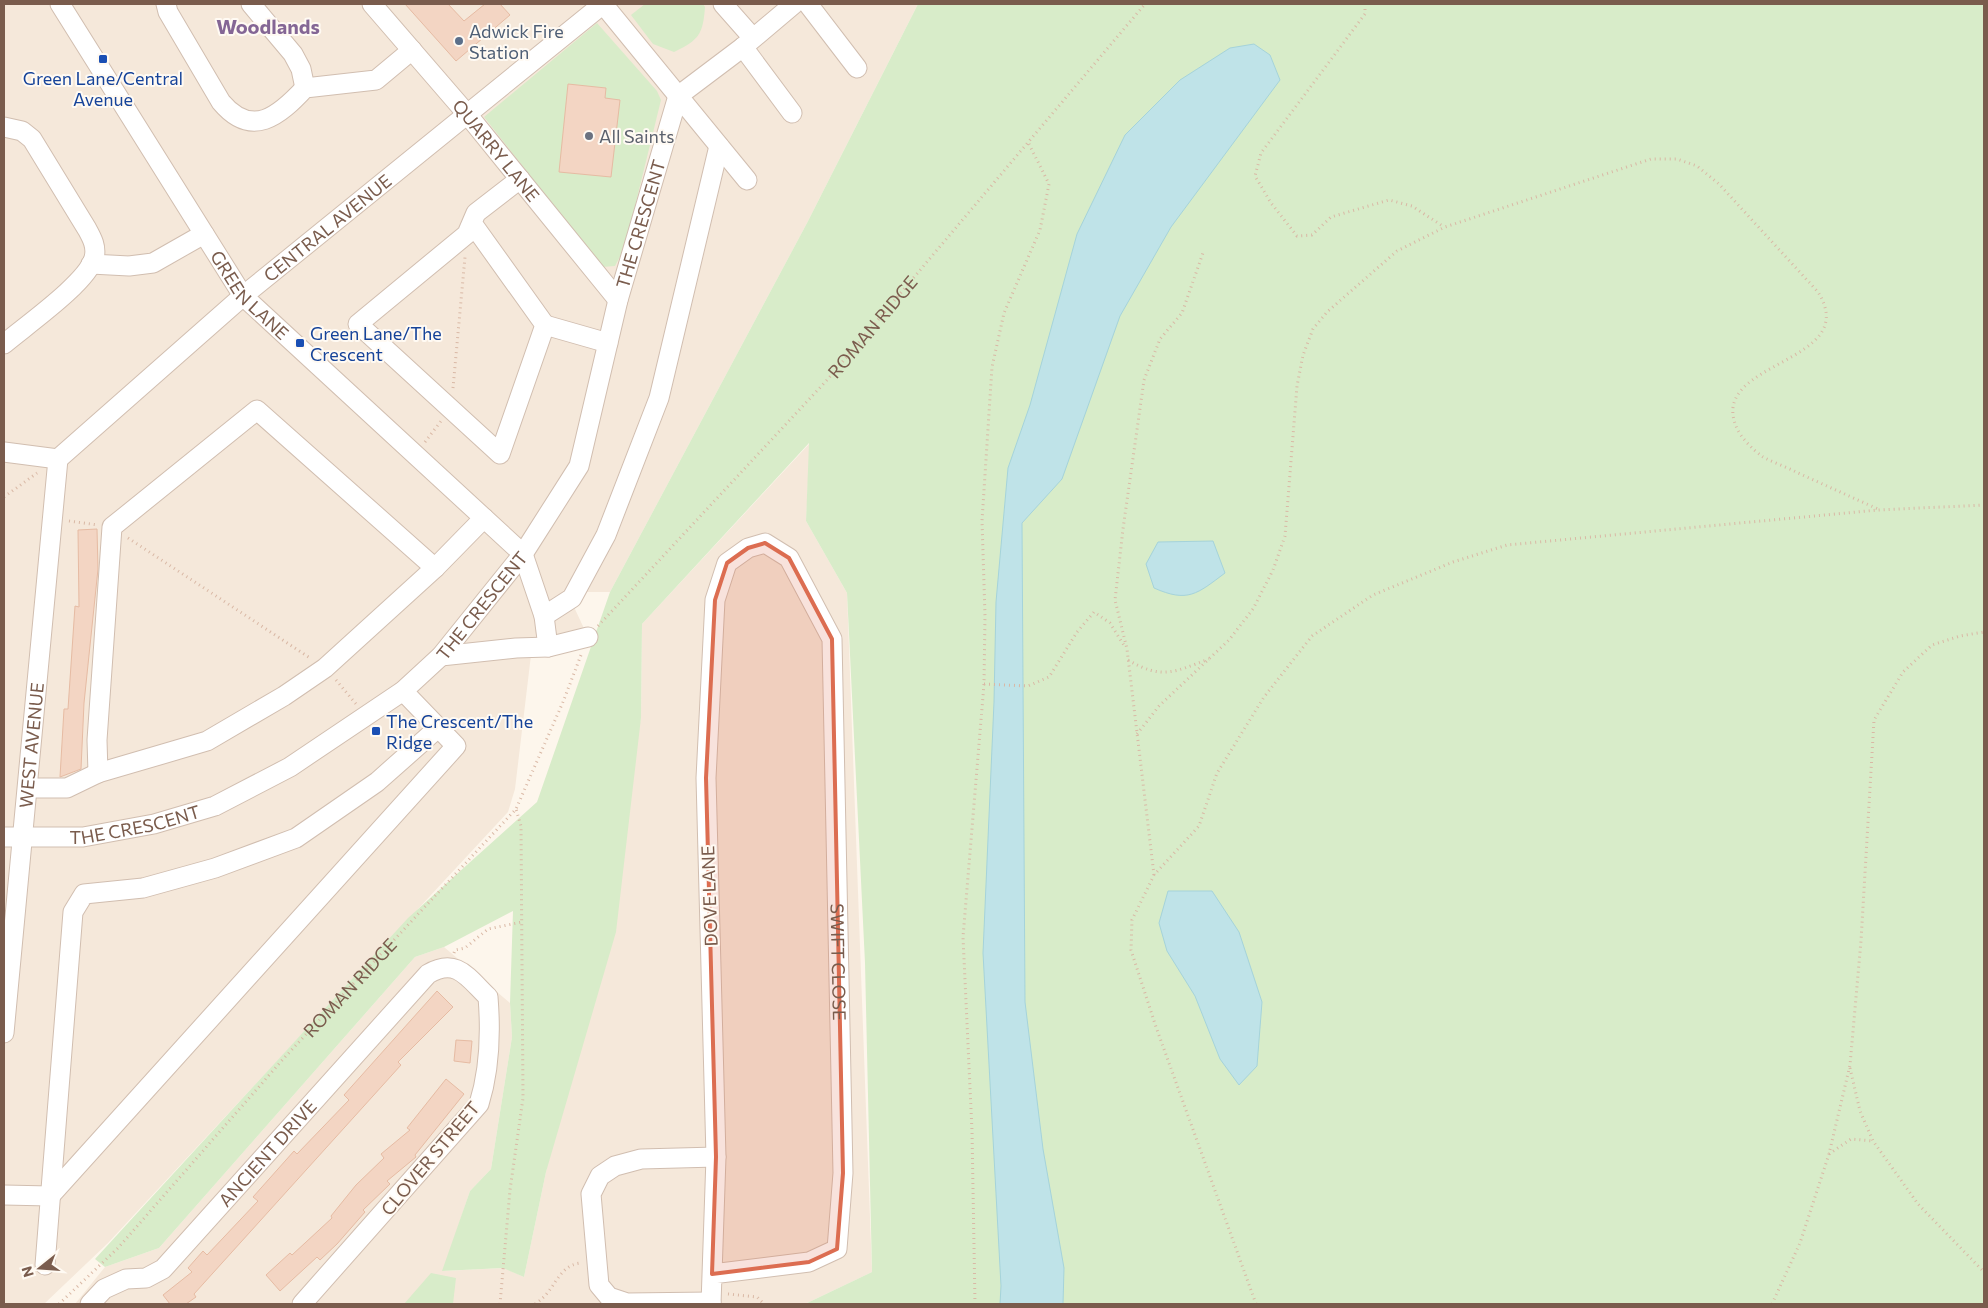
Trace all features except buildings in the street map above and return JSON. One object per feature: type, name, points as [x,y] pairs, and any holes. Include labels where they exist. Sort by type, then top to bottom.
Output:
[{"type":"street","name":"GREEN LANE","points":[[60,4],[243,296],[523,554]]},
{"type":"street","points":[[166,4],[168,12],[221,102],[232,115],[248,122],[269,119],[288,107],[305,88],[376,80],[412,50]]},
{"type":"street","points":[[251,4],[294,54],[301,69],[305,88]]},
{"type":"street","name":"QUARRY LANE","points":[[372,4],[467,114],[618,300]]},
{"type":"street","points":[[603,4],[747,180]]},
{"type":"street","name":"CENTRAL AVENUE","points":[[58,459],[243,296],[603,4]]},
{"type":"street","points":[[723,4],[792,113]]},
{"type":"street","points":[[678,96],[748,43],[794,4]]},
{"type":"street","points":[[808,4],[857,68]]},
{"type":"street","name":"THE CRESCENT","points":[[4,837],[83,837],[154,824],[214,806],[290,767],[403,691],[442,656],[523,554],[579,466],[618,300],[678,96]]},
{"type":"street","points":[[4,127],[22,131],[32,139],[94,242],[94,257],[76,284],[4,344]]},
{"type":"street","points":[[544,616],[572,598],[606,535],[660,398],[719,146]]},
{"type":"street","points":[[520,179],[476,213],[470,228],[358,324],[500,454],[545,325]]},
{"type":"street","points":[[470,228],[545,325],[608,343]]},
{"type":"street","points":[[91,264],[129,266],[153,263],[204,234]]},
{"type":"street","points":[[98,773],[98,740],[112,527],[257,410],[435,568]]},
{"type":"street","points":[[4,452],[58,459]]},
{"type":"street","name":"WEST AVENUE","points":[[4,1033],[58,459]]},
{"type":"street","points":[[28,788],[67,788],[98,773],[206,741],[284,696],[325,668],[435,568],[484,518]]},
{"type":"street","name":"DOVE LANE","points":[[711,1300],[716,1157],[706,778],[715,600],[726,563],[748,548],[765,543],[789,558]]},
{"type":"street","points":[[523,554],[544,616],[548,647]]},
{"type":"street","name":"SWIFT CLOSE","points":[[712,1274],[809,1262],[837,1249],[843,1173],[832,639],[789,558]]},
{"type":"street","points":[[442,656],[516,648],[548,647],[588,637]]},
{"type":"street","points":[[4,1195],[50,1196],[456,746],[403,691]]},
{"type":"street","points":[[45,1265],[73,912],[84,894],[143,888],[215,868],[296,838],[377,782],[439,727]]},
{"type":"street","name":"ANCIENT DRIVE","points":[[90,1304],[104,1289],[126,1279],[146,1278],[163,1269],[428,974],[441,967],[450,968]]},
{"type":"street","name":"CLOVER STREET","points":[[302,1304],[479,1104],[486,1083],[491,1037],[488,997],[459,969],[450,968]]},
{"type":"street","points":[[711,1300],[627,1304],[609,1297],[599,1285],[591,1194],[600,1176],[615,1166],[641,1160],[716,1157]]},
{"type":"path","name":"ROMAN RIDGE","points":[[58,1304],[118,1248],[285,1057],[516,809],[563,702],[588,637],[828,379],[1145,4]]},
{"type":"path","points":[[1365,4],[1364,14],[1261,153],[1256,176],[1275,209],[1297,236],[1312,235],[1331,217],[1389,200],[1412,206],[1445,227]]},
{"type":"path","points":[[975,1304],[972,1131],[963,936],[984,684],[985,616],[982,521],[992,367],[1004,313],[1040,230],[1049,184],[1028,142]]},
{"type":"path","points":[[1137,734],[1159,706],[1229,640],[1253,609],[1273,570],[1285,536],[1297,386],[1303,355],[1314,329],[1327,312],[1351,289],[1397,251],[1445,227],[1652,159],[1678,159],[1697,166],[1719,184],[1818,292],[1827,307],[1826,323],[1818,339],[1744,385],[1736,398],[1732,415],[1739,434],[1763,456],[1878,510]]},
{"type":"path","points":[[416,455],[450,409],[470,228]]},
{"type":"path","points":[[1154,875],[1127,649],[1115,600],[1144,380],[1160,339],[1182,313],[1204,250]]},
{"type":"path","points":[[4,497],[58,459]]},
{"type":"path","points":[[1256,1304],[1156,1027],[1131,950],[1132,920],[1154,875],[1199,826],[1217,773],[1264,697],[1312,636],[1373,595],[1453,562],[1507,545],[1878,510],[1984,505]]},
{"type":"path","points":[[52,518],[112,527],[325,668],[367,715]]},
{"type":"path","points":[[984,684],[1028,686],[1049,677],[1076,632],[1094,612],[1110,623],[1127,649]]},
{"type":"path","points":[[1772,1304],[1800,1243],[1829,1154],[1850,1065],[1874,720],[1903,672],[1932,645],[1984,632]]},
{"type":"path","points":[[1128,659],[1146,670],[1165,674],[1210,658]]},
{"type":"path","points":[[500,1304],[510,1190],[523,1098],[522,826],[516,809]]},
{"type":"path","points":[[450,968],[455,950],[465,948],[488,929],[522,922]]},
{"type":"path","points":[[1850,1065],[1860,1111],[1873,1141],[1918,1204],[1984,1272]]},
{"type":"path","points":[[1829,1154],[1851,1139],[1873,1141]]},
{"type":"path","points":[[535,1304],[547,1297],[562,1270],[569,1264]]},
{"type":"path","points":[[711,1300],[757,1296],[764,1304]]},
{"type":"highlighted area","points":[[765,543],[789,558],[832,639],[843,1173],[837,1249],[809,1262],[712,1274],[716,1157],[706,778],[715,600],[727,563],[748,548]]},
{"type":"shaded area","points":[[4,4],[918,4],[807,223],[610,592],[567,592],[588,637],[531,655],[515,789],[508,812],[108,1243],[44,1304],[4,1304]]},
{"type":"shaded area","points":[[810,443],[806,521],[847,593],[872,1272],[805,1304],[75,1304],[105,1267],[159,1248],[415,957],[444,947],[510,1003],[512,1037],[491,1169],[470,1191],[443,1271],[504,1268],[524,1277],[641,718],[642,624]]},
{"type":"green space","points":[[645,4],[703,4],[705,7],[701,30],[694,40],[674,52],[653,44],[631,15]]},
{"type":"green space","points":[[918,4],[1984,4],[1984,1304],[805,1304],[872,1272],[865,963],[847,593],[806,521],[809,443],[642,624],[641,718],[616,932],[546,1172],[524,1277],[503,1268],[442,1271],[470,1191],[491,1169],[512,1037],[510,1003],[513,911],[444,947],[415,957],[159,1248],[105,1267],[95,1259],[408,918],[537,802],[610,592],[807,223]]},
{"type":"green space","points":[[597,23],[657,91],[661,100],[625,247],[615,266],[602,267],[484,117]]},
{"type":"green space","points":[[431,1273],[456,1278],[453,1304],[404,1304]]},
{"type":"water","points":[[1254,44],[1270,55],[1280,80],[1171,227],[1120,316],[1062,479],[1022,523],[1025,1002],[1043,1149],[1064,1268],[1063,1304],[1000,1304],[1001,1286],[983,953],[994,702],[996,602],[1008,468],[1030,405],[1077,234],[1125,135],[1180,80],[1230,48]]},
{"type":"water","points":[[1213,541],[1225,573],[1192,594],[1176,595],[1154,588],[1146,564],[1158,542]]},
{"type":"water","points":[[1168,891],[1212,891],[1239,932],[1262,1002],[1257,1066],[1239,1085],[1220,1059],[1195,996],[1167,951],[1159,923]]},
{"type":"place","name":"Adwick Fire Station","points":[[459,41]]},
{"type":"place","name":"Green Lane/Central Avenue","points":[[103,59]]},
{"type":"place","name":"All Saints","points":[[589,136]]},
{"type":"place","name":"Green Lane/The Crescent","points":[[300,343]]},
{"type":"place","name":"The Crescent/The Ridge","points":[[376,731]]},
{"type":"district","name":"Woodlands","points":[[268,26]]}]
